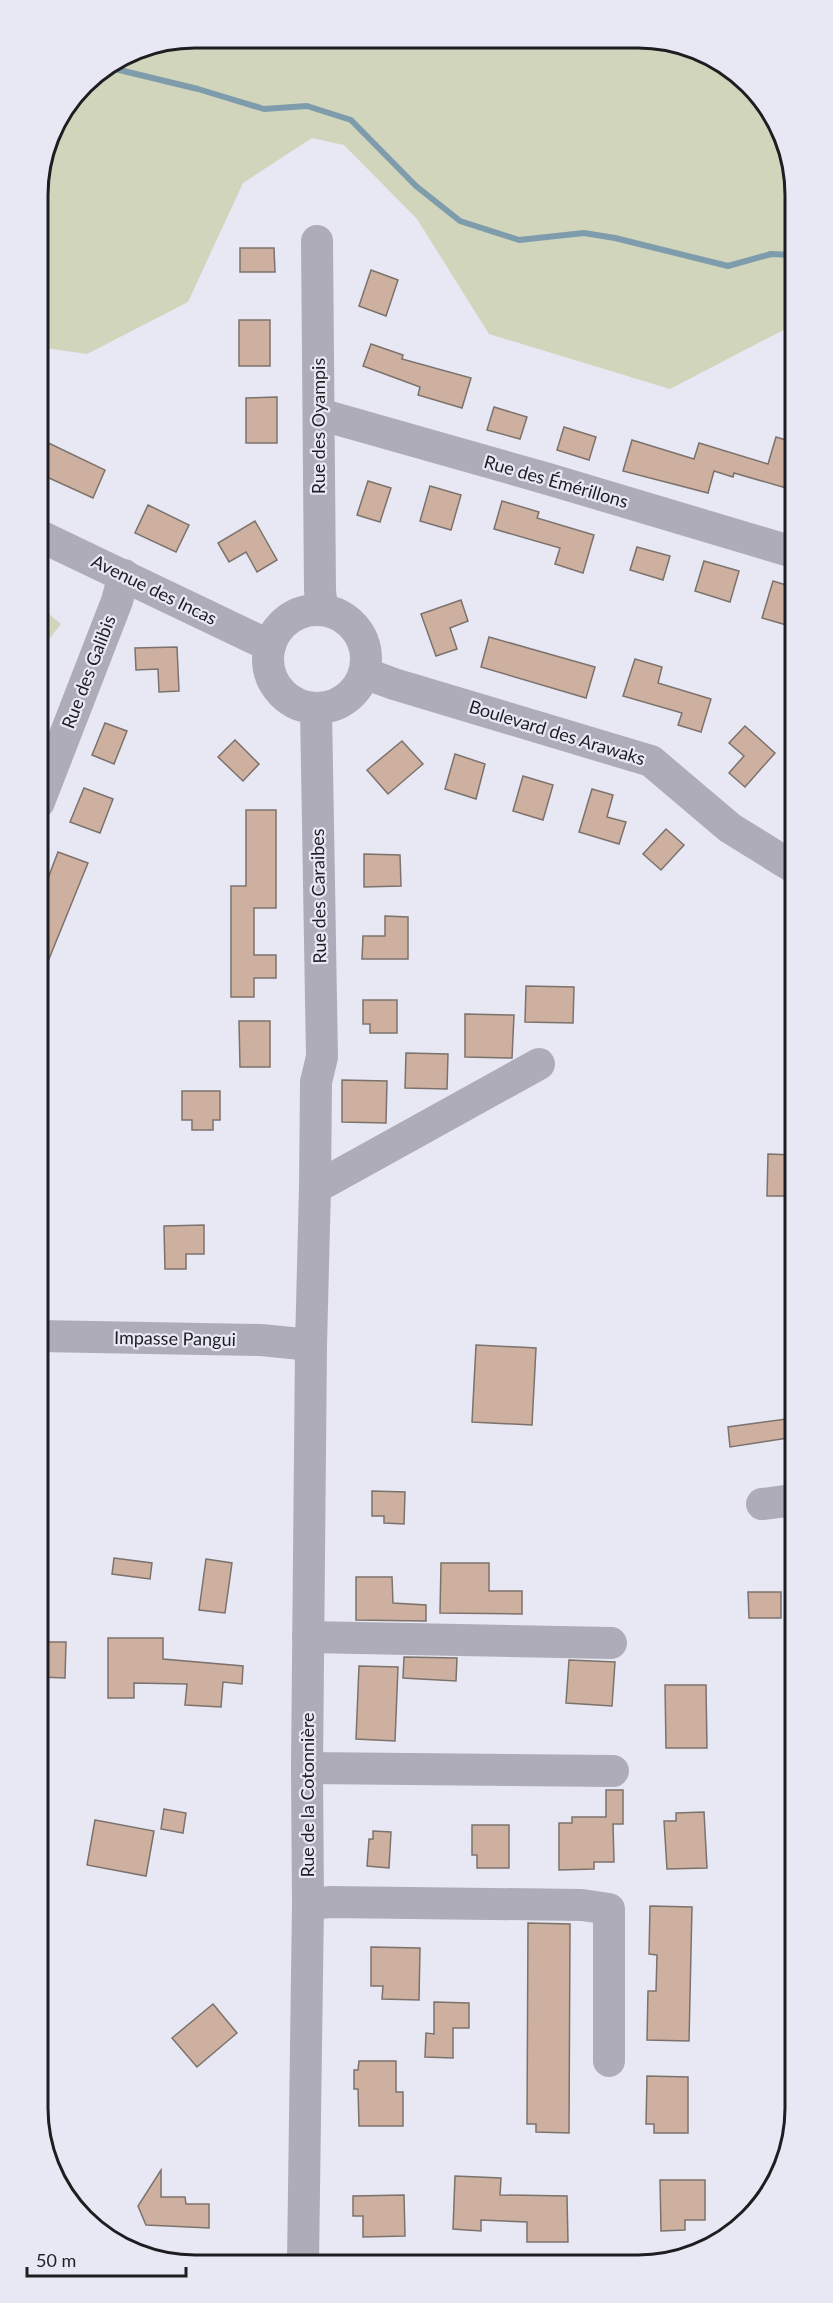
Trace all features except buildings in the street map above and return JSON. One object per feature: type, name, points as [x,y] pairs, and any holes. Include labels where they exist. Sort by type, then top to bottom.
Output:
[{"type":"street","name":"Rue des Oyampis","points":[[317,241],[322,610]]},
{"type":"street","name":"Rue des Émérillons","points":[[319,414],[785,550]]},
{"type":"street","name":"Avenue des Incas","points":[[48,540],[270,646]]},
{"type":"street","name":"Rue des Galibis","points":[[48,775],[117,602],[124,575]]},
{"type":"street","points":[[309,610],[322,610],[339,615],[352,625],[362,639],[366,656],[360,685],[341,703],[329,708],[316,709],[298,705],[283,696],[273,681],[268,663],[270,646],[275,633],[290,619],[309,610]]},
{"type":"street","name":"Boulevard des Arawaks","points":[[364,673],[651,761],[730,828],[785,862]]},
{"type":"street","name":"Rue des Caraibes","points":[[315,1188],[316,1082],[322,1057],[316,709]]},
{"type":"street","points":[[315,1188],[539,1064]]},
{"type":"street","name":"Rue de la Cotonnière","points":[[303,2255],[308,1904],[311,1336],[315,1188]]},
{"type":"street","name":"Impasse Pangui","points":[[48,1336],[261,1340],[311,1336]]},
{"type":"street","points":[[762,1504],[785,1501]]},
{"type":"street","points":[[308,1637],[611,1643]]},
{"type":"street","points":[[307,1768],[613,1771]]},
{"type":"street","points":[[308,1904],[331,1902],[582,1905],[609,1909],[609,2061]]},
{"type":"green space","points":[[195,48],[657,49],[694,59],[727,78],[755,106],[770,130],[777,148],[785,186],[785,329],[670,389],[489,334],[417,219],[344,145],[312,138],[243,183],[188,302],[87,354],[48,348],[48,186],[53,157],[63,130],[78,106],[91,91],[122,68],[157,53]]},
{"type":"green space","points":[[48,613],[61,624],[48,641]]},
{"type":"waterway","points":[[119,70],[198,89],[264,109],[307,106],[351,120],[416,186],[460,221],[519,240],[584,233],[615,238],[728,266],[771,254],[785,255]]}]
